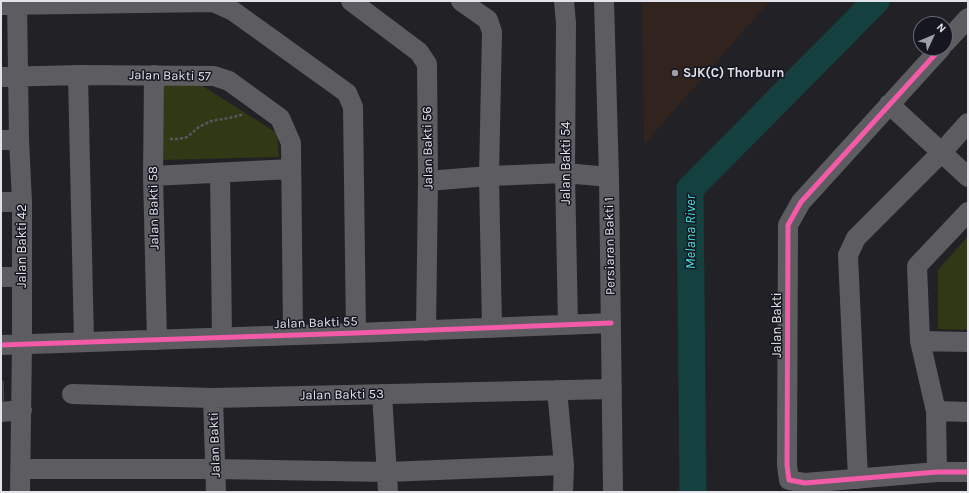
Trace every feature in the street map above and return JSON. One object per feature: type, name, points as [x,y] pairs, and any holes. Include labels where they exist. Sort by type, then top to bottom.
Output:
[{"type":"street","name":"Jalan Bakti 56","points":[[350,1],[419,52],[426,64],[428,180],[426,331]]},
{"type":"street","points":[[461,1],[488,20],[492,32],[489,176],[492,328]]},
{"type":"street","name":"Jalan Bakti 54","points":[[564,1],[566,23],[565,173],[568,325]]},
{"type":"street","name":"Persiaran Bakti 1","points":[[604,1],[609,177],[613,492]]},
{"type":"street","points":[[12,4],[213,2],[233,11],[347,93],[353,107],[356,333]]},
{"type":"street","name":"Jalan Bakti 42","points":[[12,4],[10,140],[22,202],[22,410],[20,492]]},
{"type":"street","points":[[953,34],[968,18]]},
{"type":"street","name":"Jalan Bakti","points":[[934,56],[801,202],[788,225],[787,465],[789,480],[805,483],[937,472],[968,472]]},
{"type":"street","points":[[78,75],[84,342]]},
{"type":"street","name":"Jalan Bakti 57","points":[[10,77],[78,75],[214,76],[229,81],[280,118],[291,143],[293,335]]},
{"type":"street","name":"Jalan Bakti 58","points":[[154,76],[153,176],[157,340]]},
{"type":"street","points":[[889,104],[968,177]]},
{"type":"street","points":[[858,478],[848,255],[856,238],[942,152],[968,123]]},
{"type":"street","points":[[153,176],[291,169]]},
{"type":"street","points":[[220,173],[222,338]]},
{"type":"street","points":[[428,180],[565,173],[609,177]]},
{"type":"street","points":[[1,202],[22,202]]},
{"type":"street","points":[[937,472],[936,411],[920,341],[917,266],[968,212]]},
{"type":"street","points":[[1,276],[22,277]]},
{"type":"street","name":"Jalan Bakti 55","points":[[1,345],[426,331],[611,323]]},
{"type":"street","points":[[920,341],[968,342]]},
{"type":"street","name":"Jalan Bakti 53","points":[[72,394],[214,398],[612,389]]},
{"type":"street","points":[[557,390],[564,465],[563,492]]},
{"type":"street","points":[[382,394],[388,492]]},
{"type":"street","name":"Jalan Bakti","points":[[214,398],[216,492]]},
{"type":"street","points":[[1,412],[22,410]]},
{"type":"street","points":[[936,411],[968,412]]},
{"type":"street","points":[[20,469],[216,469],[387,472],[564,465]]},
{"type":"path","points":[[154,138],[178,139],[187,137],[211,121],[234,117],[245,113]]},
{"type":"shaded area","name":"SJK(C) Thorburn","points":[[642,1],[770,1],[644,145]]},
{"type":"green space","points":[[160,83],[201,85],[277,133],[279,157],[160,160]]},
{"type":"green space","points":[[968,236],[968,330],[938,329],[938,270]]},
{"type":"building","points":[[1,381],[3,381],[4,405],[1,406]]},
{"type":"waterway","name":"Melana River","points":[[693,492],[690,189],[876,1]]},
{"type":"cycle path","points":[[934,56],[801,202],[788,225],[787,465],[789,480],[805,483],[937,472],[968,472]]},
{"type":"cycle path","points":[[1,345],[611,323]]},
{"type":"place","name":"SJK(C) Thorburn","points":[[675,73]]}]
